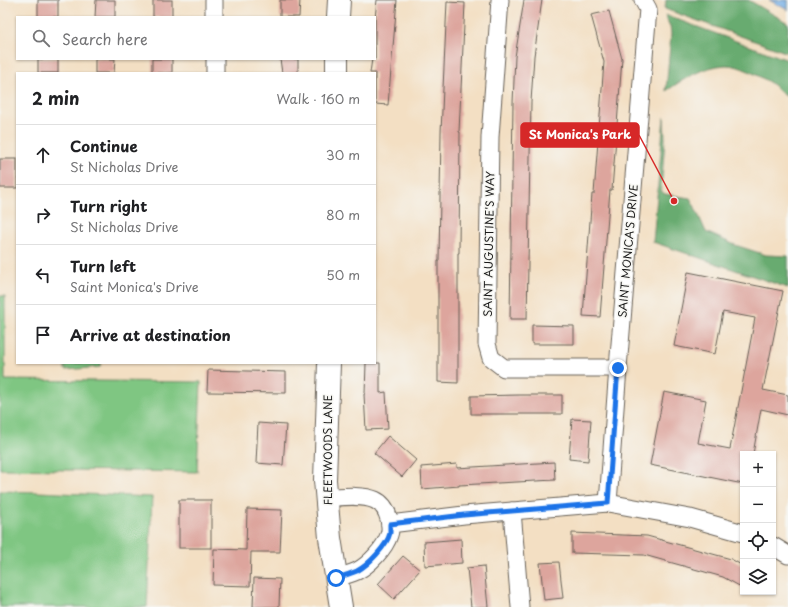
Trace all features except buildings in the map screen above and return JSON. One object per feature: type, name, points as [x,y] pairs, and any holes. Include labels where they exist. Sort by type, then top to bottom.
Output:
[{"type":"street","points":[[214,0],[214,16]]},
{"type":"street","points":[[338,16],[339,0]]},
{"type":"street","name":"SAINT AUGUSTINE'S WAY","points":[[500,0],[490,137],[487,344],[491,358],[504,368],[618,368]]},
{"type":"street","name":"SAINT MONICA'S DRIVE","points":[[608,503],[648,9],[643,0]]},
{"type":"street","points":[[214,60],[215,72]]},
{"type":"street","points":[[337,60],[337,72]]},
{"type":"street","name":"FLEETWOODS LANE","points":[[329,364],[325,480],[330,538],[341,607]]},
{"type":"street","points":[[326,498],[366,497],[376,500],[388,512],[390,524],[390,534],[385,544],[366,565],[352,573],[336,578]]},
{"type":"street","points":[[390,524],[512,510],[608,503],[690,518],[740,532]]},
{"type":"street","points":[[512,510],[520,607]]},
{"type":"street","points":[[776,548],[788,555]]},
{"type":"green space","points":[[666,0],[748,0],[788,23],[788,53],[665,9]]},
{"type":"green space","points":[[665,15],[788,60],[788,97],[771,84],[754,74],[731,65],[718,66],[702,71],[666,91],[671,34]]},
{"type":"green space","points":[[664,117],[665,139],[661,191],[665,194],[690,198],[706,232],[735,245],[766,255],[788,256],[788,288],[653,242]]},
{"type":"green space","points":[[0,296],[5,296],[5,380],[201,382],[197,472],[0,469]]},
{"type":"green space","points":[[65,364],[101,364],[100,367],[65,370]]},
{"type":"green space","points":[[0,491],[152,497],[147,607],[0,607]]},
{"type":"water","points":[[769,0],[788,0],[788,10]]},
{"type":"place","name":"St Monica's Park","points":[[674,201]]},
{"type":"route","points":[[336,578],[347,575],[366,565],[385,544],[390,534],[390,524],[464,515],[608,503],[618,368]]}]
